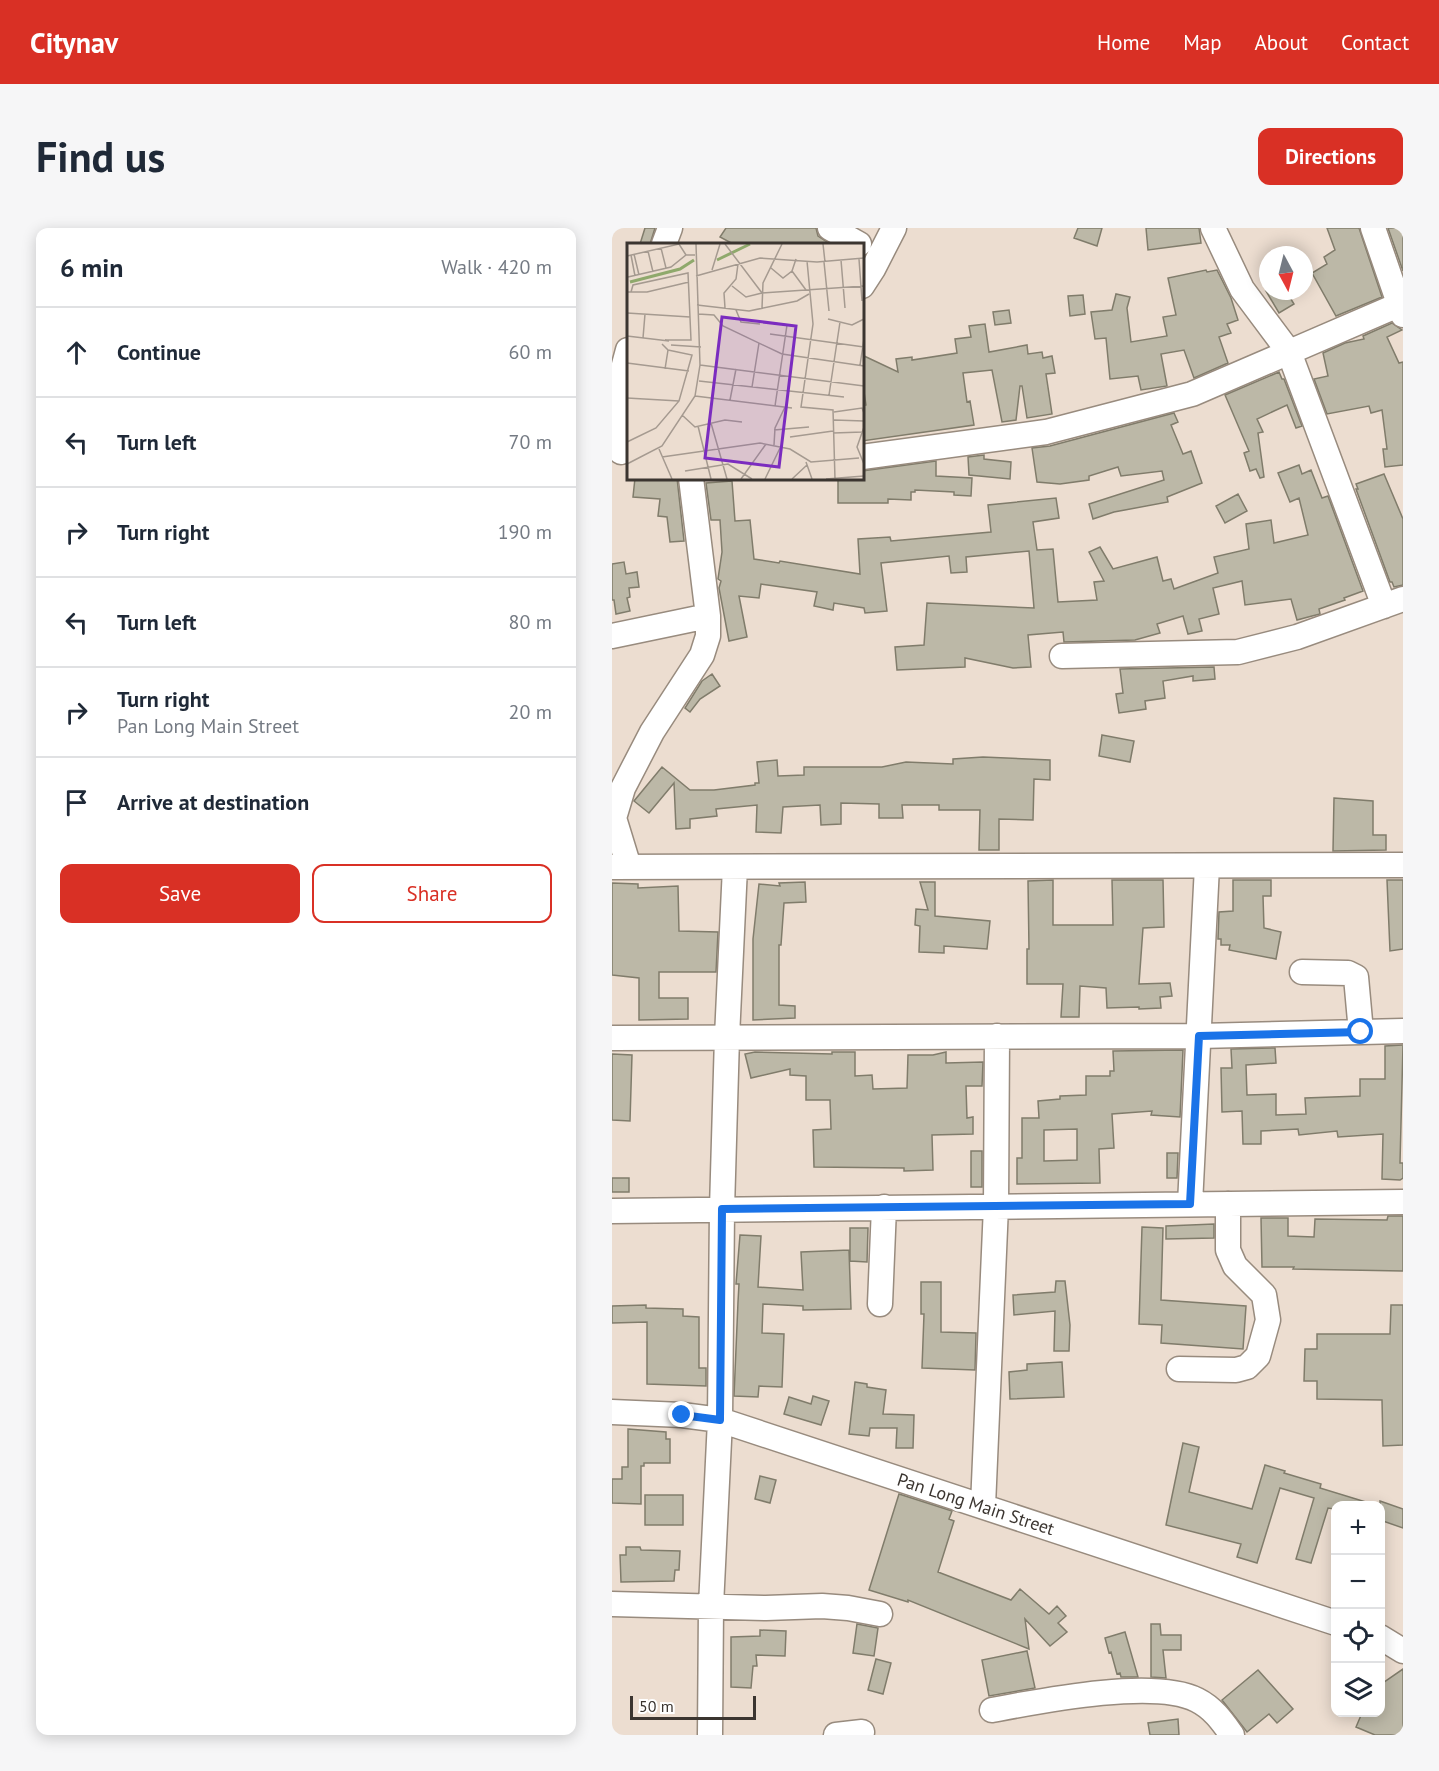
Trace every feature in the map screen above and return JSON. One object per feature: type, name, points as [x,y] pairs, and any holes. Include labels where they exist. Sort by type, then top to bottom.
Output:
[{"type":"street","points":[[664,243],[670,228]]},
{"type":"street","points":[[830,228],[857,243]]},
{"type":"street","points":[[864,278],[871,252],[894,228]]},
{"type":"street","points":[[1062,656],[1238,652],[1297,637],[1394,603],[1289,352],[1242,289],[1213,228]]},
{"type":"street","points":[[864,457],[1046,432],[1192,394],[1402,307],[1373,228]]},
{"type":"street","points":[[621,452],[614,402],[627,354]]},
{"type":"street","points":[[691,480],[708,616],[708,636],[702,655],[652,732],[623,788],[614,818],[621,867],[1403,865]]},
{"type":"street","points":[[612,636],[708,616]]},
{"type":"street","points":[[1190,1204],[1207,866]]},
{"type":"street","points":[[710,1735],[711,1606],[720,1420],[722,1209],[735,867]]},
{"type":"street","points":[[1302,972],[1348,973],[1356,977],[1361,1032]]},
{"type":"street","points":[[612,1038],[1199,1036],[1403,1031]]},
{"type":"street","points":[[982,1506],[996,1206],[997,1036]]},
{"type":"street","points":[[612,1211],[1403,1202]]},
{"type":"street","points":[[1179,1369],[1236,1370],[1247,1366],[1258,1356],[1268,1320],[1264,1294],[1235,1266],[1228,1250],[1228,1204]]},
{"type":"street","points":[[880,1304],[884,1207]]},
{"type":"street","name":"Pan Long Main Street","points":[[612,1412],[682,1415],[720,1420],[1331,1622]]},
{"type":"street","points":[[612,1605],[839,1607],[879,1614]]},
{"type":"street","points":[[1385,1640],[1403,1651]]},
{"type":"street","points":[[992,1710],[1073,1697],[1134,1691],[1178,1693],[1197,1700],[1216,1713],[1232,1735]]},
{"type":"street","points":[[836,1735],[862,1732]]},
{"type":"building","points":[[645,228],[655,228],[650,243],[640,243]]},
{"type":"building","points":[[726,228],[816,228],[818,236],[828,243],[731,243],[720,237]]},
{"type":"building","points":[[1078,228],[1102,228],[1097,246],[1074,238]]},
{"type":"building","points":[[1146,228],[1199,228],[1201,243],[1148,250]]},
{"type":"building","points":[[1327,228],[1359,228],[1382,297],[1336,316],[1313,275],[1313,272],[1327,264],[1324,257],[1335,250]]},
{"type":"building","points":[[1388,228],[1403,228],[1403,271]]},
{"type":"building","points":[[1206,270],[1207,272],[1217,270],[1231,298],[1238,320],[1227,324],[1231,333],[1219,337],[1228,363],[1194,378],[1184,350],[1161,354],[1167,386],[1141,390],[1138,376],[1110,379],[1106,338],[1095,339],[1091,312],[1112,310],[1116,294],[1130,297],[1127,308],[1131,342],[1167,336],[1163,317],[1176,315],[1168,278]]},
{"type":"building","points":[[1083,295],[1085,314],[1070,316],[1068,296]]},
{"type":"building","points":[[1271,300],[1292,300],[1294,304],[1279,313]]},
{"type":"building","points":[[1009,310],[1011,323],[995,325],[993,312]]},
{"type":"building","points":[[1392,323],[1402,330],[1387,337],[1399,363],[1403,362],[1403,465],[1385,467],[1383,449],[1387,449],[1382,410],[1371,413],[1369,406],[1327,414],[1314,379],[1328,376],[1323,353],[1345,343],[1364,339],[1363,336]]},
{"type":"building","points":[[985,324],[989,352],[1027,345],[1028,354],[1042,352],[1043,358],[1052,356],[1055,373],[1046,374],[1052,414],[1027,418],[1022,386],[1020,386],[1016,420],[1002,422],[992,370],[963,373],[967,402],[970,401],[974,425],[864,441],[864,406],[866,405],[864,356],[898,372],[896,359],[912,357],[912,360],[957,353],[955,339],[971,337],[969,326]]},
{"type":"building","points":[[1279,372],[1284,379],[1302,426],[1296,428],[1287,405],[1257,419],[1263,432],[1258,433],[1264,477],[1260,478],[1256,469],[1250,471],[1244,453],[1249,451],[1225,395]]},
{"type":"building","points":[[1174,413],[1178,422],[1171,425],[1183,454],[1191,451],[1202,483],[1167,497],[1168,502],[1114,512],[1093,519],[1089,504],[1164,480],[1162,471],[1121,476],[1118,467],[1089,476],[1089,480],[1060,484],[1037,482],[1032,448],[1050,446]]},
{"type":"building","points":[[984,455],[984,459],[1011,462],[1010,479],[969,475],[968,457]]},
{"type":"building","points":[[936,461],[936,476],[972,478],[971,496],[954,495],[954,492],[915,490],[911,492],[911,500],[888,499],[888,503],[838,503],[838,480],[864,480],[864,471]]},
{"type":"building","points":[[1299,465],[1302,474],[1311,470],[1322,498],[1328,496],[1363,591],[1319,609],[1320,614],[1297,620],[1291,599],[1245,605],[1242,581],[1213,588],[1219,614],[1199,619],[1202,631],[1188,634],[1183,616],[1157,624],[1160,633],[1135,640],[1064,642],[1063,632],[1028,635],[1031,667],[1013,668],[965,658],[965,667],[897,670],[895,647],[924,645],[927,603],[1034,608],[1029,551],[966,557],[967,572],[951,573],[949,556],[881,563],[887,611],[865,613],[864,608],[834,603],[833,610],[814,606],[817,592],[761,584],[759,598],[739,596],[747,637],[729,641],[719,588],[721,581],[718,579],[722,552],[720,520],[711,520],[706,483],[732,481],[735,521],[750,520],[754,559],[860,574],[858,539],[890,537],[891,541],[991,532],[988,505],[1056,498],[1059,518],[1033,522],[1037,550],[1053,549],[1058,602],[1097,600],[1094,582],[1104,581],[1089,552],[1100,547],[1113,569],[1157,557],[1163,581],[1171,579],[1174,589],[1218,573],[1214,557],[1249,549],[1246,524],[1271,520],[1274,543],[1308,535],[1299,498],[1290,502],[1278,473]]},
{"type":"building","points":[[1384,474],[1403,519],[1403,585],[1394,587],[1390,582],[1356,489],[1358,489],[1356,484]]},
{"type":"building","points":[[635,480],[677,480],[684,541],[670,542],[667,517],[658,516],[660,499],[633,497]]},
{"type":"building","points":[[1238,494],[1247,511],[1225,523],[1216,506]]},
{"type":"building","points":[[624,562],[626,574],[637,572],[639,587],[629,588],[630,597],[627,598],[630,611],[616,614],[614,600],[612,600],[612,564]]},
{"type":"building","points":[[1214,667],[1215,679],[1193,681],[1193,676],[1163,681],[1165,698],[1145,701],[1146,709],[1119,713],[1116,694],[1123,693],[1120,669]]},
{"type":"building","points":[[712,674],[720,686],[700,699],[690,712],[685,708],[702,681]]},
{"type":"building","points":[[1102,735],[1134,741],[1130,762],[1099,756]]},
{"type":"building","points":[[983,757],[1050,760],[1050,780],[1034,779],[1033,820],[999,819],[999,850],[979,850],[980,810],[939,810],[939,805],[902,805],[903,818],[879,818],[879,804],[841,803],[841,824],[821,825],[820,805],[783,807],[781,833],[756,832],[757,805],[716,809],[717,816],[690,819],[690,828],[676,829],[674,783],[649,813],[634,801],[662,767],[690,790],[714,790],[759,783],[757,762],[777,760],[778,776],[804,775],[804,767],[882,767],[906,762],[953,764],[953,759]]},
{"type":"building","points":[[1334,798],[1373,801],[1373,835],[1386,835],[1386,850],[1333,851]]},
{"type":"building","points":[[1053,880],[1053,925],[1113,925],[1112,880],[1163,880],[1164,927],[1143,928],[1139,984],[1170,983],[1172,996],[1160,997],[1161,1008],[1107,1008],[1106,988],[1080,986],[1079,1017],[1061,1017],[1063,984],[1027,984],[1028,881]]},
{"type":"building","points":[[1233,880],[1271,880],[1271,896],[1263,896],[1264,928],[1281,932],[1276,959],[1229,950],[1230,945],[1221,945],[1221,939],[1218,939],[1219,912],[1233,911]]},
{"type":"building","points":[[1387,880],[1403,880],[1403,949],[1390,951]]},
{"type":"building","points":[[805,882],[806,902],[784,903],[781,945],[779,945],[779,1005],[795,1006],[795,1018],[753,1020],[753,939],[759,884],[780,886],[779,883]]},
{"type":"building","points":[[920,882],[935,882],[935,916],[990,921],[987,949],[944,946],[944,953],[919,952],[920,926],[915,925],[916,909],[928,910]]},
{"type":"building","points":[[612,883],[638,884],[638,888],[678,886],[679,931],[718,932],[716,972],[659,972],[659,998],[688,998],[688,1019],[639,1020],[639,978],[612,975]]},
{"type":"building","points":[[1403,1045],[1400,1163],[1403,1163],[1403,1178],[1400,1180],[1382,1179],[1383,1134],[1338,1137],[1337,1131],[1299,1135],[1298,1129],[1261,1131],[1261,1144],[1243,1144],[1242,1111],[1222,1112],[1221,1068],[1232,1068],[1231,1049],[1275,1048],[1276,1063],[1246,1065],[1247,1095],[1276,1094],[1276,1115],[1306,1114],[1305,1098],[1360,1096],[1360,1079],[1385,1079],[1385,1046]]},
{"type":"building","points":[[1183,1050],[1180,1117],[1151,1115],[1152,1111],[1112,1114],[1114,1148],[1099,1149],[1100,1183],[1017,1184],[1017,1158],[1022,1158],[1022,1118],[1039,1118],[1038,1101],[1060,1099],[1060,1096],[1086,1095],[1086,1076],[1110,1076],[1110,1071],[1114,1071],[1113,1051]],"holes":[[[1077,1129],[1077,1160],[1044,1161],[1044,1130]]]},
{"type":"building","points":[[755,1052],[832,1054],[832,1052],[855,1052],[855,1076],[872,1075],[873,1089],[907,1088],[908,1055],[933,1055],[946,1052],[946,1063],[983,1062],[982,1086],[966,1086],[967,1118],[973,1117],[973,1134],[932,1135],[933,1170],[814,1167],[813,1130],[831,1129],[830,1100],[806,1100],[806,1076],[790,1075],[790,1069],[751,1078],[745,1054]]},
{"type":"building","points":[[612,1054],[632,1055],[630,1121],[612,1120]]},
{"type":"building","points":[[971,1151],[982,1151],[982,1187],[971,1187]]},
{"type":"building","points":[[1167,1153],[1178,1153],[1177,1178],[1167,1178]]},
{"type":"building","points":[[612,1178],[629,1178],[629,1192],[612,1192]]},
{"type":"building","points":[[1388,1216],[1403,1216],[1403,1271],[1262,1267],[1261,1218],[1288,1218],[1288,1236],[1314,1237],[1315,1219],[1387,1220]]},
{"type":"building","points":[[1214,1224],[1214,1238],[1166,1239],[1166,1226]]},
{"type":"building","points":[[1142,1227],[1163,1228],[1161,1300],[1246,1306],[1243,1349],[1161,1343],[1162,1325],[1139,1324]]},
{"type":"building","points":[[850,1228],[868,1228],[867,1262],[850,1261]]},
{"type":"building","points":[[740,1235],[761,1236],[758,1287],[803,1290],[801,1252],[849,1250],[851,1309],[803,1310],[803,1306],[763,1304],[762,1333],[784,1334],[782,1387],[759,1386],[758,1397],[734,1396],[739,1284],[736,1284]]},
{"type":"building","points":[[1056,1281],[1065,1281],[1070,1325],[1069,1351],[1054,1351],[1055,1311],[1014,1315],[1013,1295],[1055,1292]]},
{"type":"building","points":[[921,1282],[941,1282],[941,1332],[976,1333],[975,1370],[922,1368],[924,1314],[921,1314]]},
{"type":"building","points":[[646,1305],[646,1308],[683,1309],[683,1316],[699,1317],[699,1368],[706,1368],[706,1386],[647,1384],[647,1322],[612,1323],[612,1306]]},
{"type":"building","points":[[1391,1305],[1403,1305],[1403,1445],[1383,1446],[1382,1400],[1317,1399],[1317,1381],[1304,1381],[1305,1349],[1317,1349],[1317,1334],[1390,1334]]},
{"type":"building","points":[[1062,1362],[1064,1397],[1010,1399],[1009,1372],[1027,1370],[1027,1364]]},
{"type":"building","points":[[855,1382],[867,1384],[867,1387],[886,1390],[883,1414],[914,1415],[913,1448],[896,1448],[897,1428],[870,1428],[869,1436],[849,1434]]},
{"type":"building","points":[[813,1396],[829,1401],[821,1425],[784,1414],[789,1397],[811,1404]]},
{"type":"building","points":[[628,1429],[666,1432],[666,1439],[670,1439],[670,1463],[644,1463],[644,1466],[641,1466],[641,1504],[612,1503],[612,1479],[622,1479],[622,1467],[628,1467]]},
{"type":"building","points":[[1183,1443],[1199,1447],[1189,1492],[1252,1509],[1265,1465],[1321,1484],[1320,1488],[1363,1501],[1331,1501],[1331,1508],[1328,1508],[1311,1563],[1296,1559],[1314,1498],[1280,1488],[1257,1563],[1237,1557],[1241,1544],[1166,1525]]},
{"type":"building","points":[[760,1476],[776,1480],[770,1503],[755,1499]]},
{"type":"building","points":[[899,1494],[952,1511],[949,1519],[954,1521],[938,1572],[1011,1600],[1020,1589],[1049,1614],[1057,1606],[1066,1616],[1058,1623],[1067,1632],[1050,1646],[1025,1619],[1029,1649],[908,1600],[908,1602],[869,1590]]},
{"type":"building","points":[[645,1495],[683,1495],[683,1525],[645,1525]]},
{"type":"building","points":[[1385,1503],[1403,1509],[1403,1528],[1385,1522]]},
{"type":"building","points":[[626,1547],[640,1547],[641,1550],[680,1551],[679,1570],[675,1570],[674,1581],[621,1582],[620,1555],[626,1555]]},
{"type":"building","points":[[857,1624],[878,1628],[874,1656],[853,1653]]},
{"type":"building","points":[[1151,1624],[1160,1624],[1161,1635],[1181,1635],[1181,1650],[1163,1650],[1166,1678],[1151,1677]]},
{"type":"building","points":[[760,1630],[786,1631],[785,1656],[756,1655],[757,1666],[753,1666],[751,1688],[731,1687],[731,1637],[760,1636]]},
{"type":"building","points":[[1125,1632],[1138,1677],[1121,1677],[1120,1673],[1117,1674],[1111,1652],[1109,1653],[1105,1638]]},
{"type":"building","points":[[1027,1651],[1035,1688],[989,1696],[982,1660]]},
{"type":"building","points":[[876,1659],[891,1663],[883,1694],[868,1690]]},
{"type":"building","points":[[1403,1669],[1403,1735],[1375,1735],[1356,1727],[1360,1717],[1385,1717],[1385,1682]]},
{"type":"building","points":[[1258,1670],[1293,1709],[1277,1723],[1269,1714],[1247,1732],[1222,1700]]},
{"type":"building","points":[[1178,1719],[1179,1735],[1150,1735],[1148,1723]]},
{"type":"route","points":[[682,1415],[720,1420],[722,1209],[1190,1204],[1199,1036],[1361,1032]]}]
